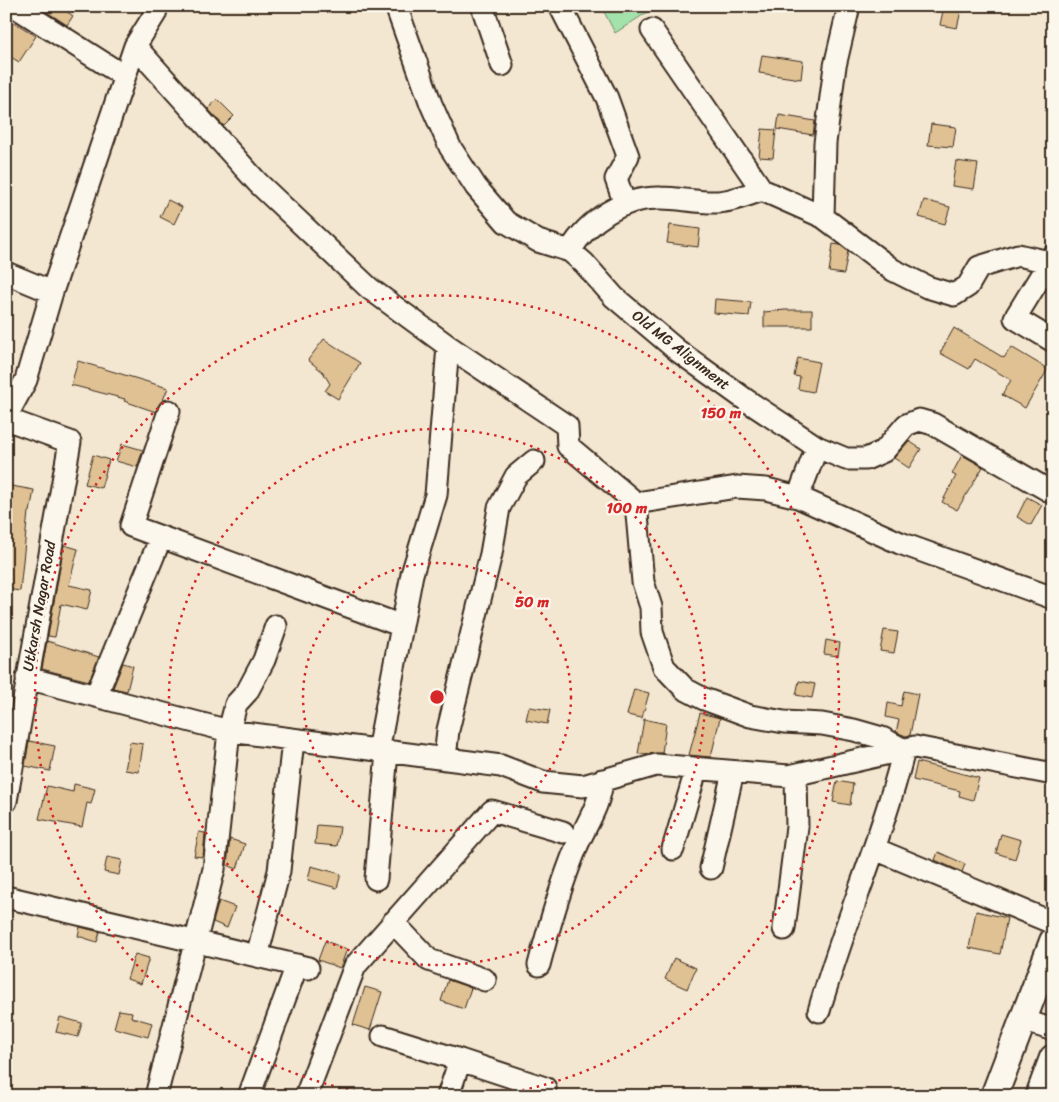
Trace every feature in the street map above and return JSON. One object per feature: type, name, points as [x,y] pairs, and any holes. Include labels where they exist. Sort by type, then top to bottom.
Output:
[{"type":"main road","points":[[994,1096],[1053,941]]},
{"type":"main road","points":[[1039,1096],[1053,1058]]},
{"type":"street","points":[[14,6],[124,76]]},
{"type":"street","points":[[6,418],[26,380],[52,292],[124,76],[135,46],[155,14],[157,6]]},
{"type":"street","name":"Old MG Alignment","points":[[396,6],[431,104],[450,147],[495,212],[521,232],[570,252],[584,263],[614,297],[678,351],[746,400],[817,447],[846,459],[866,459],[884,451],[906,425],[919,420],[933,424],[1050,486]]},
{"type":"street","points":[[482,6],[502,65]]},
{"type":"street","points":[[560,6],[607,98],[628,156],[616,179],[625,204]]},
{"type":"street","points":[[823,217],[825,143],[835,66],[849,6]]},
{"type":"street","points":[[652,30],[762,190],[823,217],[893,270],[926,287],[954,295],[968,286],[978,268],[1018,255],[1051,259],[1015,318],[1053,341]]},
{"type":"street","points":[[135,46],[258,183],[369,288],[448,346],[567,426],[568,446],[636,503],[643,582],[651,607],[652,632],[664,667],[685,689],[704,699],[750,716],[784,722],[822,724],[854,730],[882,738],[904,750]]},
{"type":"street","points":[[570,252],[580,235],[594,222],[625,204],[641,199],[660,198],[718,202],[740,198],[762,190]]},
{"type":"street","points":[[6,273],[52,292]]},
{"type":"street","points":[[376,879],[383,752],[402,626],[412,574],[436,495],[448,346]]},
{"type":"street","points":[[169,411],[131,526],[402,626]]},
{"type":"street","name":"Utkarsh Nagar Road","points":[[6,418],[70,442],[6,801]]},
{"type":"street","points":[[798,497],[817,447]]},
{"type":"street","points":[[445,759],[448,730],[490,554],[499,508],[516,476],[534,461]]},
{"type":"street","points":[[636,503],[737,487],[766,489],[798,497],[900,543],[1053,598]]},
{"type":"street","points":[[96,696],[161,537]]},
{"type":"street","points":[[156,1096],[214,870],[229,731],[236,704],[246,692],[264,660],[276,626]]},
{"type":"street","points":[[27,678],[229,731],[501,766],[543,782],[583,786],[656,765],[770,776],[796,775],[915,747],[1053,774]]},
{"type":"street","points":[[257,956],[279,871],[292,740]]},
{"type":"street","points":[[819,1011],[833,961],[875,849],[904,750]]},
{"type":"street","points":[[673,849],[693,781],[693,768]]},
{"type":"street","points":[[711,868],[733,772]]},
{"type":"street","points":[[784,929],[797,827],[796,775]]},
{"type":"street","points":[[539,966],[548,928],[577,847],[601,796],[602,780]]},
{"type":"street","points":[[306,1096],[355,966],[492,811],[563,832]]},
{"type":"street","points":[[875,849],[1053,923]]},
{"type":"street","points":[[6,897],[302,966],[249,1096]]},
{"type":"street","points":[[393,922],[430,960],[485,980]]},
{"type":"street","points":[[1023,1020],[1053,1030]]},
{"type":"street","points":[[384,1036],[460,1060],[550,1093]]},
{"type":"street","points":[[448,1096],[460,1060]]},
{"type":"green space","points":[[601,6],[657,6],[615,33]]},
{"type":"building","points":[[51,6],[59,6],[73,16],[67,25],[47,12]]},
{"type":"building","points":[[944,6],[962,6],[957,28],[940,25]]},
{"type":"building","points":[[14,22],[36,36],[19,62],[6,54],[6,34]]},
{"type":"building","points":[[762,55],[803,61],[801,79],[759,73]]},
{"type":"building","points":[[217,99],[234,116],[224,126],[208,109]]},
{"type":"building","points":[[779,115],[815,121],[813,135],[777,129]]},
{"type":"building","points":[[931,124],[956,127],[953,147],[928,145]]},
{"type":"building","points":[[762,129],[776,130],[773,158],[759,157]]},
{"type":"building","points":[[956,161],[978,164],[974,189],[952,186]]},
{"type":"building","points":[[168,200],[182,207],[174,224],[160,217]]},
{"type":"building","points":[[924,200],[950,207],[945,224],[919,217]]},
{"type":"building","points":[[670,225],[700,229],[698,247],[667,243]]},
{"type":"building","points":[[833,244],[840,245],[848,251],[844,274],[829,272]]},
{"type":"building","points":[[715,299],[751,302],[749,316],[714,313]]},
{"type":"building","points":[[812,310],[812,327],[764,327],[764,312]]},
{"type":"building","points":[[954,328],[1004,358],[1011,347],[1048,369],[1025,408],[1002,395],[1011,380],[975,359],[969,369],[940,353]]},
{"type":"building","points":[[324,339],[360,363],[338,399],[325,391],[330,384],[323,372],[308,360]]},
{"type":"building","points":[[798,358],[819,362],[813,392],[798,389],[800,377],[794,376]]},
{"type":"building","points":[[78,361],[168,388],[156,412],[124,401],[125,399],[71,385]]},
{"type":"building","points":[[909,441],[921,449],[909,468],[894,458]]},
{"type":"building","points":[[122,444],[143,450],[137,467],[116,461]]},
{"type":"building","points":[[93,455],[109,460],[101,488],[85,484]]},
{"type":"building","points":[[962,455],[983,467],[957,510],[942,502],[956,476],[952,474]]},
{"type":"building","points":[[6,485],[34,490],[30,512],[28,512],[20,591],[6,589]]},
{"type":"building","points":[[1027,497],[1042,505],[1031,525],[1017,517]]},
{"type":"building","points":[[64,545],[78,549],[69,585],[92,590],[87,610],[61,604],[55,637],[48,636]]},
{"type":"building","points":[[884,630],[898,632],[894,653],[880,651]]},
{"type":"building","points":[[826,640],[840,643],[838,656],[824,654]]},
{"type":"building","points":[[47,641],[99,657],[89,681],[42,669]]},
{"type":"building","points":[[123,663],[133,666],[127,691],[113,688]]},
{"type":"building","points":[[799,681],[815,684],[812,698],[796,695]]},
{"type":"building","points":[[634,689],[649,693],[642,718],[627,715]]},
{"type":"building","points":[[904,691],[918,694],[910,735],[906,736],[896,732],[899,720],[886,717],[888,703],[901,706]]},
{"type":"building","points":[[529,707],[550,710],[547,724],[526,720]]},
{"type":"building","points":[[700,713],[720,718],[711,757],[689,755]]},
{"type":"building","points":[[644,719],[666,724],[662,753],[638,754]]},
{"type":"building","points":[[29,741],[55,746],[50,771],[25,766]]},
{"type":"building","points":[[130,742],[143,744],[139,772],[125,770]]},
{"type":"building","points":[[917,762],[979,778],[973,800],[959,796],[960,791],[913,780]]},
{"type":"building","points":[[837,781],[853,784],[850,805],[833,802]]},
{"type":"building","points":[[74,784],[95,789],[91,804],[87,803],[82,827],[39,819],[47,786],[73,792]]},
{"type":"building","points":[[317,825],[340,827],[337,846],[315,844]]},
{"type":"building","points":[[199,832],[205,833],[203,857],[194,856]]},
{"type":"building","points":[[1001,834],[1021,840],[1015,859],[996,853]]},
{"type":"building","points":[[230,839],[245,844],[237,869],[227,865]]},
{"type":"building","points":[[938,852],[965,864],[962,872],[935,860]]},
{"type":"building","points":[[107,857],[122,860],[119,875],[104,872]]},
{"type":"building","points":[[311,866],[341,874],[337,888],[308,880]]},
{"type":"building","points":[[219,901],[235,907],[227,928],[213,922]]},
{"type":"building","points":[[976,911],[1007,918],[1000,954],[969,948]]},
{"type":"building","points":[[80,927],[100,932],[97,942],[78,936]]},
{"type":"building","points":[[325,941],[347,949],[340,968],[318,960]]},
{"type":"building","points":[[135,954],[149,958],[141,984],[127,979]]},
{"type":"building","points":[[674,958],[696,968],[687,989],[665,979]]},
{"type":"building","points":[[448,980],[471,988],[464,1009],[441,1001]]},
{"type":"building","points":[[365,987],[382,992],[370,1030],[353,1025]]},
{"type":"building","points":[[119,1010],[132,1012],[131,1017],[152,1023],[148,1037],[114,1028]]},
{"type":"building","points":[[60,1017],[82,1023],[78,1037],[56,1032]]}]
